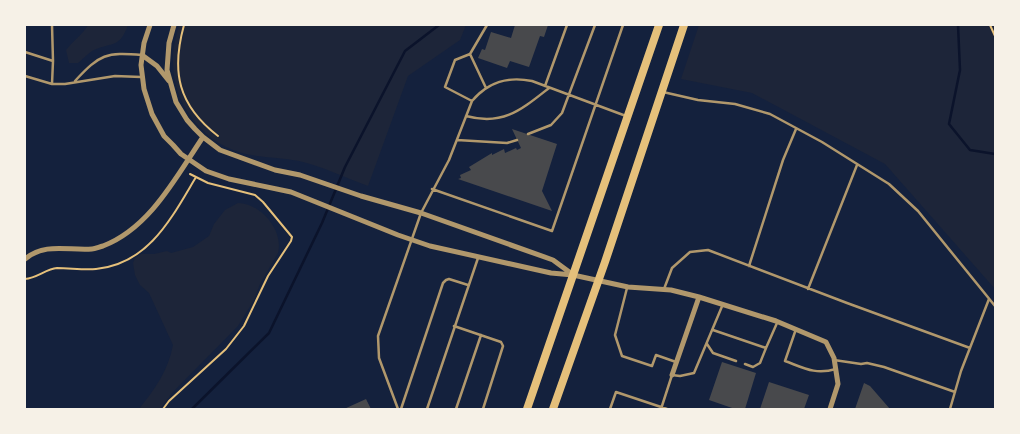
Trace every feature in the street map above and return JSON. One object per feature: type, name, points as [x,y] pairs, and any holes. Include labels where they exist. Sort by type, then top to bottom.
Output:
[{"type":"main road","points":[[527,409],[659,25]]},
{"type":"main road","points":[[553,409],[684,25]]},
{"type":"street","points":[[150,25],[142,55],[141,77],[147,102],[157,125],[172,145],[206,171],[276,188],[412,240],[478,258],[551,273],[573,275],[628,286],[664,289],[699,296],[778,322],[826,342],[834,360],[838,384],[830,409]]},
{"type":"street","points":[[174,25],[168,56],[169,81],[176,102],[203,138],[220,150],[275,170],[300,174],[361,196],[421,213],[552,260],[573,275]]},
{"type":"street","points":[[142,55],[157,66],[169,81]]},
{"type":"street","points":[[25,259],[41,251],[57,248],[93,249],[112,242],[128,232],[142,221],[159,200],[203,138]]},
{"type":"street","points":[[672,375],[699,296]]},
{"type":"lane","points":[[52,25],[54,61],[52,84]]},
{"type":"lane","points":[[472,101],[445,86],[455,60],[470,54],[487,25]]},
{"type":"lane","points":[[466,116],[494,120],[508,116],[525,107],[547,87],[567,25]]},
{"type":"lane","points":[[528,134],[551,125],[562,113],[595,25]]},
{"type":"lane","points":[[432,189],[552,231],[623,25]]},
{"type":"lane","points":[[25,52],[54,61]]},
{"type":"lane","points":[[74,82],[86,69],[105,55],[117,53],[142,55]]},
{"type":"lane","points":[[470,54],[486,88]]},
{"type":"lane","points":[[25,82],[26,77],[52,84],[115,76],[141,77]]},
{"type":"lane","points":[[400,409],[379,358],[378,342],[380,329],[421,213],[449,160],[472,101],[494,83],[519,79],[628,116]]},
{"type":"lane","points":[[661,92],[698,100],[735,104],[770,114],[822,142],[857,164],[888,184],[918,211],[995,306]]},
{"type":"lane","points":[[749,266],[783,160],[796,129]]},
{"type":"lane","points":[[457,140],[507,143],[517,140]]},
{"type":"lane","points":[[808,288],[857,164]]},
{"type":"lane","points":[[664,289],[672,268],[690,252],[708,250],[970,348]]},
{"type":"lane","points":[[426,409],[478,258]]},
{"type":"lane","points":[[400,409],[444,283],[449,279],[468,285]]},
{"type":"lane","points":[[628,286],[615,335],[622,356],[652,366],[656,355],[676,362]]},
{"type":"lane","points":[[950,409],[970,348],[989,299]]},
{"type":"lane","points":[[661,408],[672,375],[680,376],[694,373],[723,304]]},
{"type":"lane","points":[[745,364],[753,367],[760,363],[778,322]]},
{"type":"lane","points":[[454,326],[501,342],[503,346],[483,409]]},
{"type":"lane","points":[[796,329],[785,361],[823,373],[836,369]]},
{"type":"lane","points":[[713,330],[766,348]]},
{"type":"lane","points":[[456,409],[481,335]]},
{"type":"lane","points":[[707,344],[713,353],[736,361]]},
{"type":"lane","points":[[834,360],[861,364],[867,363],[884,367],[955,392]]},
{"type":"lane","points":[[610,409],[616,392],[667,409]]},
{"type":"path","points":[[184,25],[177,57],[178,76],[183,94],[192,110],[205,126],[218,136]]},
{"type":"path","points":[[990,25],[995,36]]},
{"type":"path","points":[[163,409],[169,400],[226,349],[244,326],[268,276],[292,241],[292,237],[256,195],[208,183],[190,174]]},
{"type":"shaded area","points":[[88,25],[128,25],[122,37],[115,43],[94,50],[78,63],[69,63],[66,50]]},
{"type":"shaded area","points":[[179,25],[466,25],[460,40],[408,76],[368,186],[308,163],[239,152],[225,147],[201,129],[184,105],[174,78],[174,44]]},
{"type":"shaded area","points":[[699,25],[995,25],[995,289],[885,164],[752,93],[681,79]]},
{"type":"shaded area","points":[[238,203],[254,208],[268,219],[277,235],[278,253],[260,284],[254,300],[238,326],[172,393],[160,409],[139,409],[160,379],[168,363],[173,345],[149,293],[140,285],[135,275],[133,263],[135,258],[141,254],[167,251],[171,253],[193,247],[209,236],[214,224],[225,210]]},
{"type":"building","points":[[515,25],[548,25],[544,37],[540,36],[529,67],[510,61],[507,68],[478,58],[482,49],[485,50],[491,32],[511,38]]},
{"type":"building","points":[[512,129],[557,144],[542,191],[552,211],[458,179],[461,178],[460,175],[471,170],[469,167],[492,153],[492,155],[504,149],[505,153],[521,148]]},
{"type":"building","points":[[722,362],[756,373],[745,409],[735,409],[709,400]]},
{"type":"building","points":[[769,382],[809,395],[804,409],[760,409]]},
{"type":"building","points":[[864,383],[870,386],[890,409],[855,409]]},
{"type":"building","points":[[366,399],[371,409],[344,409]]},
{"type":"waterway","points":[[192,409],[269,333],[322,223],[345,167],[405,51],[439,25]]},
{"type":"waterway","points":[[958,25],[960,70],[949,124],[970,150],[995,154]]}]
